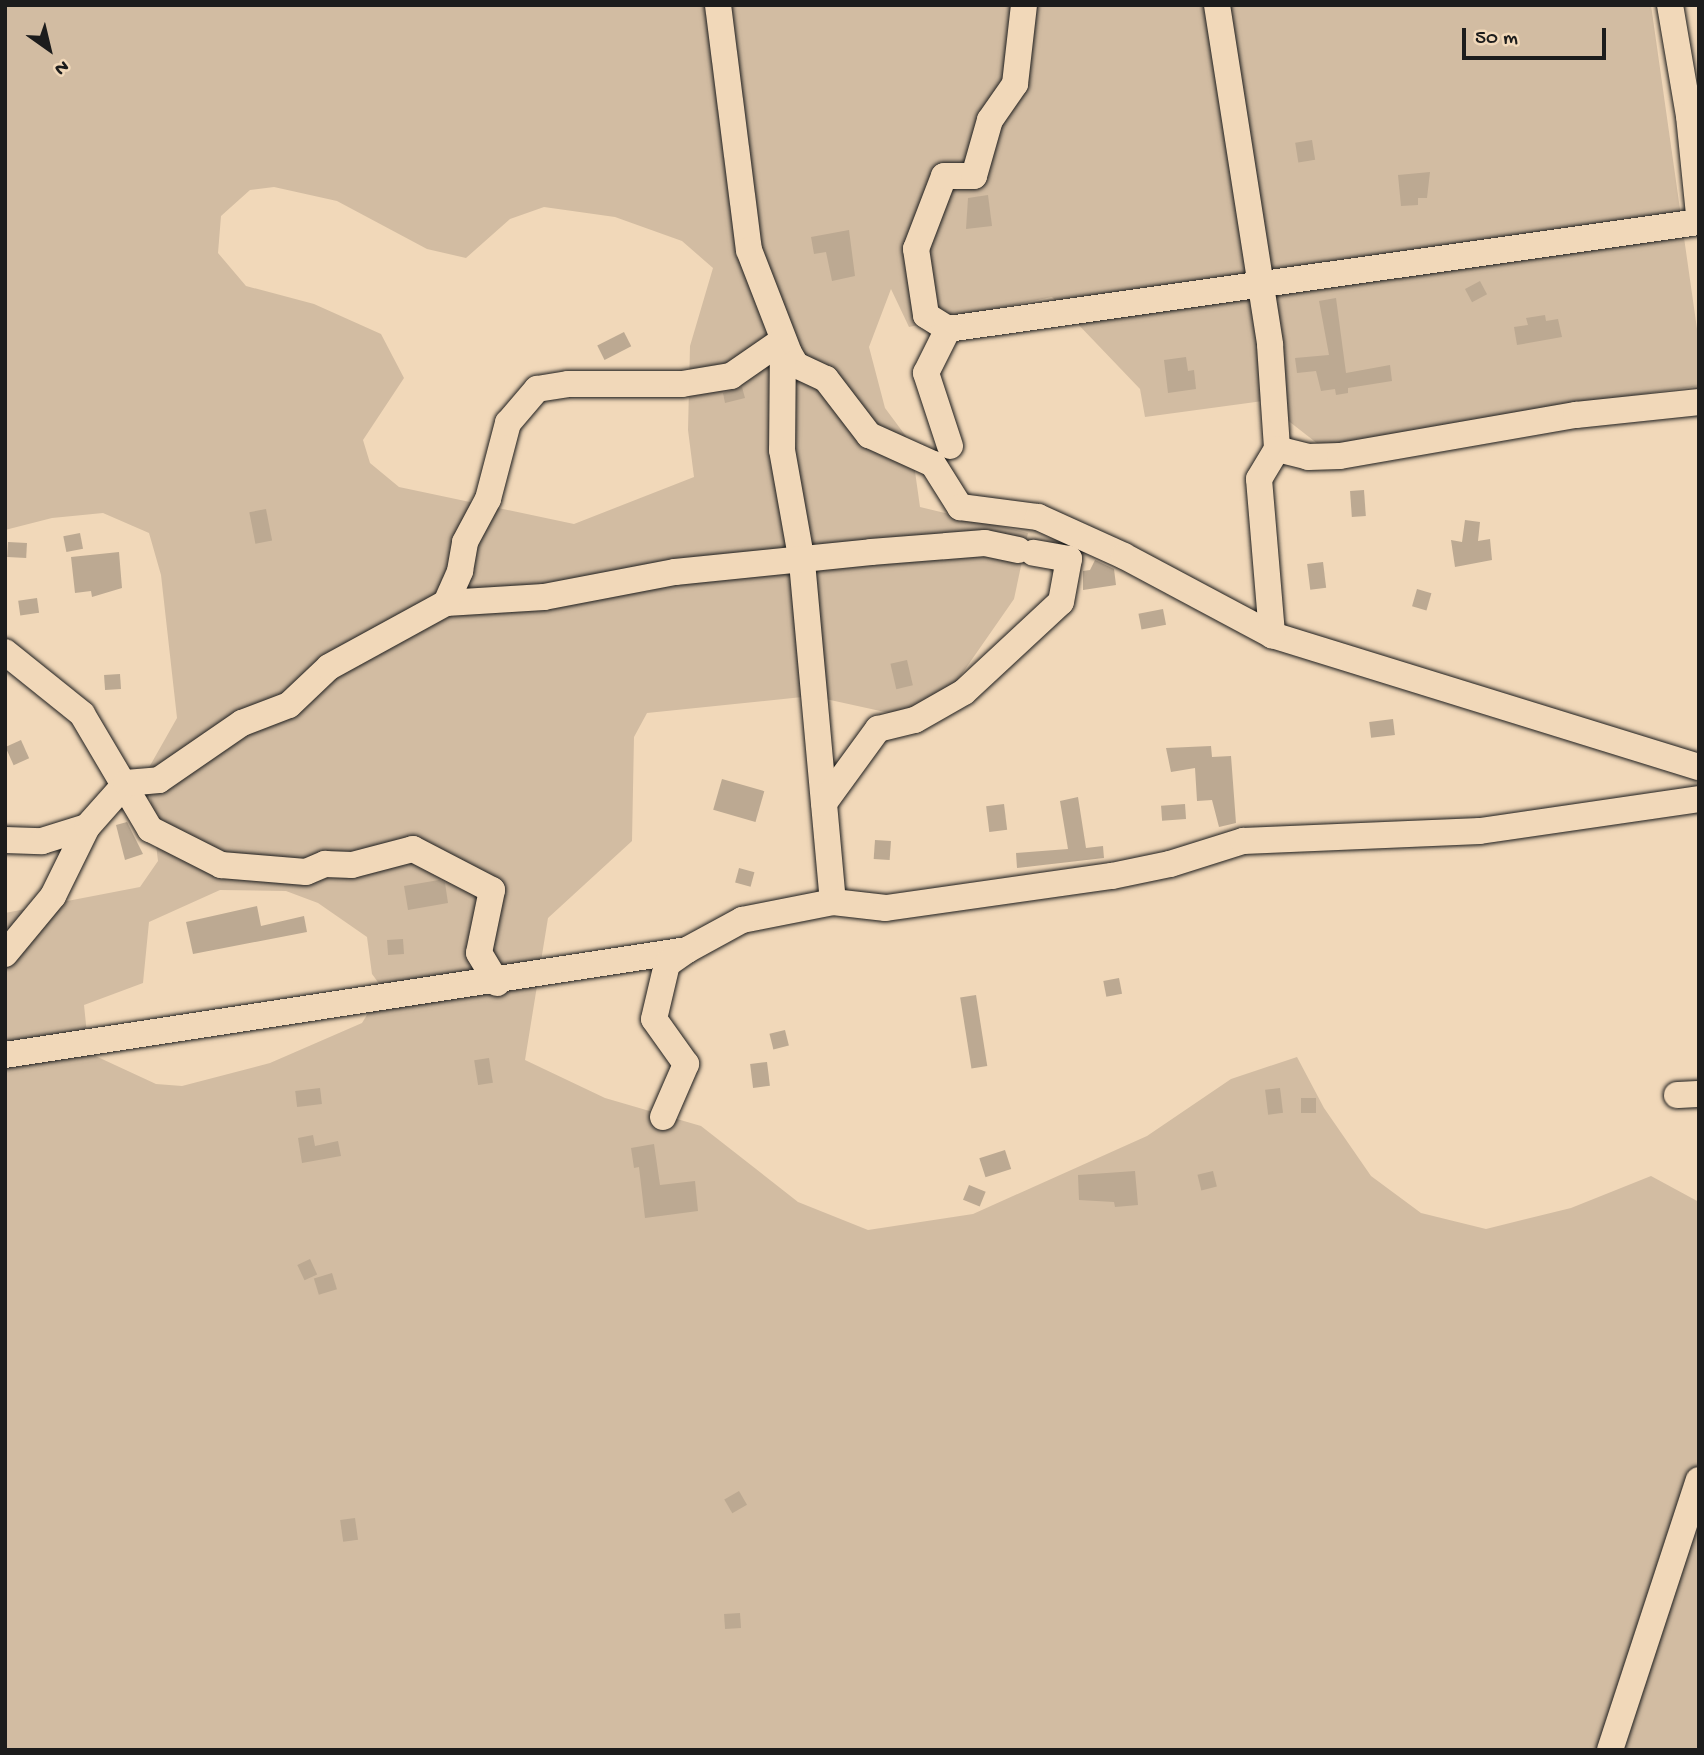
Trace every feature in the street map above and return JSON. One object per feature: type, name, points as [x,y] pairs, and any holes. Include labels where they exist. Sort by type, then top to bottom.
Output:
[{"type":"street","points":[[718,5],[749,250],[783,340],[796,365],[826,379],[869,435],[933,464],[960,506],[1038,517],[1124,556],[1272,635],[1699,767]]},
{"type":"street","points":[[1024,5],[1015,84],[990,120],[974,176],[944,176],[916,249],[926,315],[948,329],[1257,282],[1699,222]]},
{"type":"street","points":[[1217,5],[1257,282],[1270,345],[1277,449],[1259,480],[1272,635]]},
{"type":"street","points":[[1670,5],[1689,116],[1699,214]]},
{"type":"street","points":[[948,329],[926,373],[950,446]]},
{"type":"street","points":[[783,340],[782,450],[802,562],[833,902]]},
{"type":"street","points":[[446,603],[460,571],[465,542],[488,499],[508,423],[537,389],[568,384],[682,384],[731,376],[783,340]]},
{"type":"street","points":[[1277,449],[1308,457],[1340,456],[1576,415],[1699,402]]},
{"type":"street","points":[[5,954],[53,896],[87,827],[126,783],[159,780],[242,723],[289,705],[329,667],[446,603],[544,597],[675,572],[985,543],[1069,559],[1061,602],[964,692],[915,720],[878,729],[824,803]]},
{"type":"street","points":[[5,652],[82,714],[126,783],[150,829],[221,865],[306,872],[325,864],[352,865],[413,849],[492,890],[478,953],[497,983]]},
{"type":"street","points":[[663,1117],[686,1064],[654,1019],[667,964],[742,920],[833,902],[886,908],[1112,876],[1170,864],[1243,841],[1480,831],[1699,799]]},
{"type":"street","points":[[5,840],[42,841],[87,827]]},
{"type":"street","points":[[5,1055],[497,983],[687,950]]},
{"type":"street","points":[[1610,1750],[1699,1480]]},
{"type":"shaded area","points":[[5,5],[1651,5],[1699,343],[1699,386],[1585,402],[1368,447],[1318,444],[1263,401],[1145,417],[1140,389],[1052,297],[909,327],[891,289],[869,347],[885,408],[911,443],[920,507],[1028,533],[1014,599],[950,691],[894,714],[812,696],[647,713],[634,737],[632,841],[548,918],[525,1060],[605,1098],[701,1126],[798,1202],[868,1230],[973,1214],[1147,1136],[1231,1079],[1297,1057],[1324,1108],[1371,1176],[1421,1213],[1486,1229],[1571,1208],[1651,1176],[1699,1202],[1699,1750],[5,1750],[5,913],[140,887],[158,861],[147,771],[177,718],[161,575],[149,533],[103,513],[52,518],[5,530]],"holes":[[[274,187],[337,201],[427,249],[466,258],[510,219],[544,207],[615,217],[682,241],[713,268],[690,346],[688,430],[694,477],[574,524],[399,487],[370,463],[363,440],[404,378],[381,334],[314,304],[246,286],[218,253],[221,216],[250,190]],[[220,890],[286,891],[318,903],[367,937],[372,974],[383,989],[362,1023],[270,1063],[182,1086],[156,1084],[89,1053],[84,1005],[143,983],[149,922]]]},
{"type":"building","points":[[1312,140],[1315,160],[1298,162],[1295,143]]},
{"type":"building","points":[[1430,172],[1427,198],[1418,198],[1418,205],[1401,206],[1398,175]]},
{"type":"building","points":[[988,195],[992,226],[966,229],[968,198]]},
{"type":"building","points":[[849,230],[855,276],[832,281],[826,252],[814,254],[811,237]]},
{"type":"building","points":[[1480,281],[1487,294],[1472,302],[1465,289]]},
{"type":"building","points":[[1336,298],[1346,373],[1390,365],[1392,381],[1348,388],[1348,393],[1336,395],[1335,389],[1321,391],[1316,371],[1297,373],[1295,358],[1329,355],[1319,301]]},
{"type":"building","points":[[1545,315],[1546,321],[1558,319],[1562,337],[1517,345],[1514,327],[1528,325],[1526,318]]},
{"type":"building","points":[[624,332],[631,346],[605,360],[597,346]]},
{"type":"building","points":[[1186,357],[1188,371],[1194,370],[1196,389],[1168,393],[1164,360]]},
{"type":"building","points":[[742,387],[745,398],[725,403],[723,393]]},
{"type":"building","points":[[1364,490],[1366,516],[1352,517],[1350,491]]},
{"type":"building","points":[[266,509],[272,540],[255,544],[249,512]]},
{"type":"building","points":[[1465,520],[1480,522],[1478,541],[1490,539],[1492,560],[1455,567],[1451,540],[1462,542]]},
{"type":"building","points":[[80,533],[83,549],[66,552],[63,536]]},
{"type":"building","points":[[8,542],[27,543],[26,558],[7,557]]},
{"type":"building","points":[[119,552],[122,588],[92,597],[91,591],[75,593],[71,557]]},
{"type":"building","points":[[1095,560],[1114,569],[1116,585],[1083,590],[1083,571],[1090,570]]},
{"type":"building","points":[[1323,562],[1326,588],[1310,590],[1307,564]]},
{"type":"building","points":[[1417,589],[1431,593],[1426,610],[1412,606]]},
{"type":"building","points":[[37,598],[39,613],[20,615],[18,601]]},
{"type":"building","points":[[1163,609],[1166,625],[1142,629],[1138,614]]},
{"type":"building","points":[[907,660],[913,685],[896,689],[890,664]]},
{"type":"building","points":[[120,674],[121,689],[105,690],[104,675]]},
{"type":"building","points":[[1393,719],[1395,735],[1371,738],[1369,722]]},
{"type":"building","points":[[21,740],[29,758],[14,765],[5,747]]},
{"type":"building","points":[[1211,746],[1212,757],[1231,756],[1236,823],[1219,827],[1212,800],[1197,801],[1195,768],[1171,772],[1166,748]]},
{"type":"building","points":[[722,779],[764,791],[755,822],[713,810]]},
{"type":"building","points":[[1078,797],[1086,848],[1103,846],[1104,858],[1017,868],[1016,853],[1068,849],[1060,801]]},
{"type":"building","points":[[1004,804],[1007,830],[989,832],[986,806]]},
{"type":"building","points":[[1185,804],[1186,819],[1162,821],[1161,806]]},
{"type":"building","points":[[127,822],[143,854],[125,860],[116,825]]},
{"type":"building","points":[[875,840],[891,841],[890,860],[874,859]]},
{"type":"building","points":[[739,868],[754,872],[751,887],[735,882]]},
{"type":"building","points":[[439,880],[445,883],[448,903],[408,910],[404,886]]},
{"type":"building","points":[[257,906],[261,926],[304,916],[307,932],[193,954],[186,922]]},
{"type":"building","points":[[403,939],[404,954],[388,955],[387,940]]},
{"type":"building","points":[[1119,978],[1122,994],[1106,997],[1103,981]]},
{"type":"building","points":[[976,995],[987,1066],[971,1069],[960,998]]},
{"type":"building","points":[[785,1030],[789,1046],[773,1049],[769,1034]]},
{"type":"building","points":[[489,1058],[493,1083],[478,1085],[474,1060]]},
{"type":"building","points":[[767,1062],[770,1086],[753,1088],[750,1064]]},
{"type":"building","points":[[320,1088],[322,1104],[297,1107],[295,1091]]},
{"type":"building","points":[[1280,1088],[1283,1113],[1268,1115],[1265,1090]]},
{"type":"building","points":[[1301,1098],[1316,1098],[1316,1113],[1301,1113]]},
{"type":"building","points":[[313,1135],[315,1146],[338,1141],[341,1156],[302,1163],[298,1138]]},
{"type":"building","points":[[654,1144],[660,1185],[695,1181],[698,1211],[645,1218],[639,1167],[634,1168],[631,1148]]},
{"type":"building","points":[[1005,1150],[1011,1169],[986,1177],[979,1158]]},
{"type":"building","points":[[1135,1171],[1138,1205],[1115,1207],[1114,1202],[1079,1200],[1078,1175]]},
{"type":"building","points":[[1213,1171],[1217,1187],[1201,1190],[1197,1175]]},
{"type":"building","points":[[969,1185],[986,1192],[980,1207],[963,1200]]},
{"type":"building","points":[[310,1259],[317,1274],[304,1280],[297,1265]]},
{"type":"building","points":[[332,1273],[337,1289],[319,1295],[314,1279]]},
{"type":"building","points":[[739,1491],[747,1505],[732,1513],[724,1500]]},
{"type":"building","points":[[355,1518],[358,1540],[343,1542],[340,1520]]},
{"type":"building","points":[[740,1613],[741,1628],[725,1629],[724,1614]]}]
